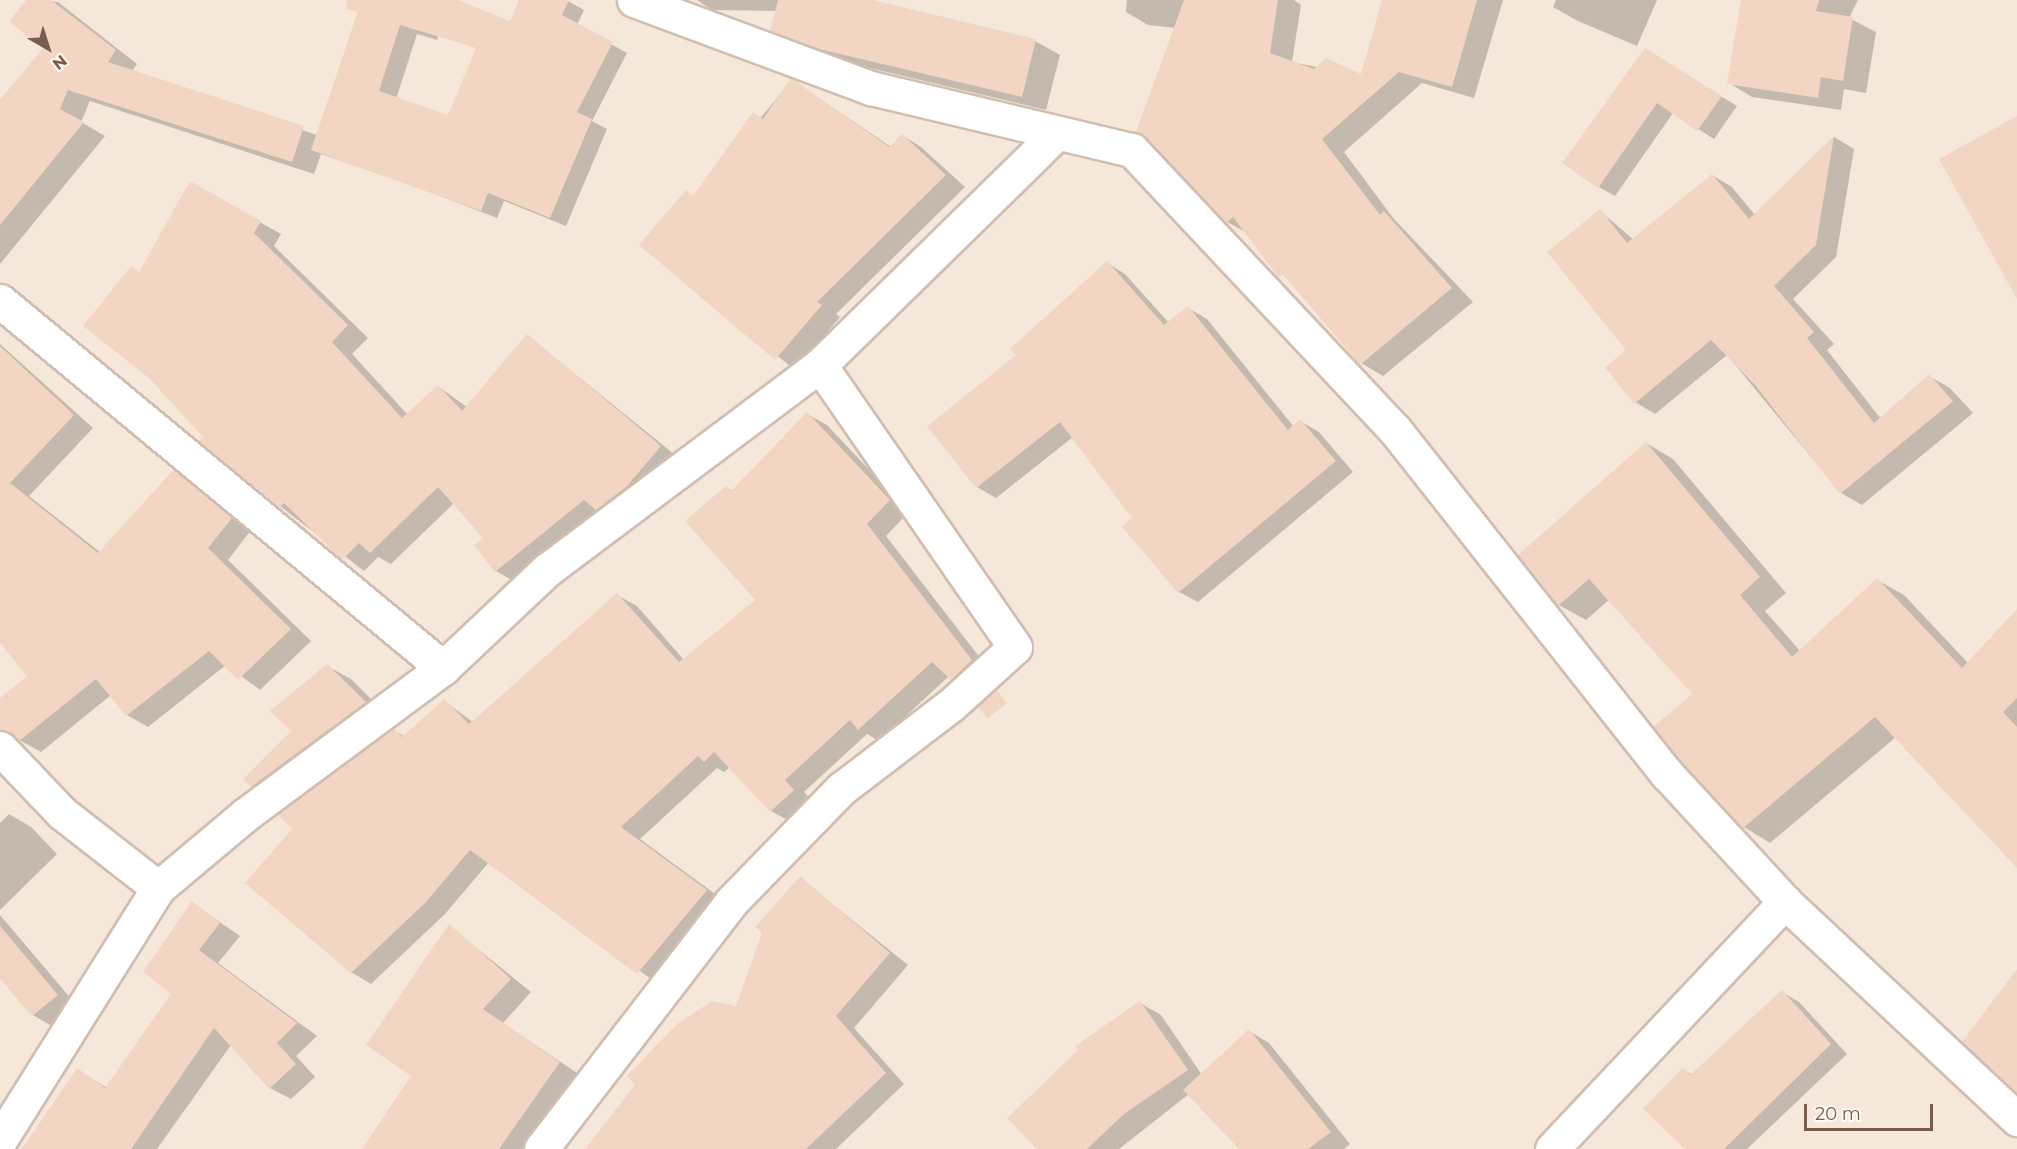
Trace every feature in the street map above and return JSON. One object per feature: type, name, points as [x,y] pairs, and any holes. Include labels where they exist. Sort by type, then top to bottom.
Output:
[{"type":"street","points":[[634,0],[663,7],[871,88],[1132,150],[1395,430],[1667,774],[1785,902],[2017,1119]]},
{"type":"street","points":[[0,1140],[158,888],[245,815],[443,668],[547,570],[820,365],[1057,133]]},
{"type":"street","points":[[0,302],[443,668]]},
{"type":"street","points":[[542,1149],[731,902],[841,789],[951,705],[1015,647],[820,365]]},
{"type":"street","points":[[0,748],[62,813],[158,888]]},
{"type":"street","points":[[1552,1149],[1785,902]]},
{"type":"shaded area","points":[[0,0],[2017,0],[2017,1149],[0,1149]]},
{"type":"building","points":[[26,0],[51,0],[116,50],[108,62],[304,126],[292,162],[68,90],[60,109],[84,122],[0,225],[0,100],[43,48],[9,22]]},
{"type":"building","points":[[347,0],[458,0],[510,21],[519,0],[569,0],[562,15],[613,42],[577,112],[592,119],[550,218],[488,193],[481,211],[311,150],[358,12],[346,9]],"holes":[[[400,25],[476,48],[448,115],[379,91]]]},
{"type":"building","points":[[778,0],[873,0],[1036,39],[1022,97],[819,49],[770,31]]},
{"type":"building","points":[[1184,0],[1278,0],[1270,53],[1314,69],[1326,58],[1361,74],[1382,0],[1477,0],[1452,87],[1399,72],[1322,139],[1380,215],[1384,211],[1452,288],[1360,365],[1283,274],[1279,278],[1233,217],[1226,223],[1136,132]]},
{"type":"building","points":[[1741,0],[1819,0],[1816,11],[1853,17],[1843,81],[1821,77],[1818,98],[1727,84]]},
{"type":"building","points":[[1645,48],[1722,96],[1697,131],[1657,103],[1598,188],[1562,163]]},
{"type":"building","points":[[791,78],[889,147],[902,134],[946,175],[817,302],[822,305],[775,360],[639,245],[686,190],[693,196],[753,112],[763,119]]},
{"type":"building","points":[[2017,116],[2017,299],[1939,159]]},
{"type":"building","points":[[1834,136],[1816,245],[1774,286],[1814,332],[1807,338],[1874,423],[1929,374],[1953,401],[1840,494],[1755,385],[1711,340],[1634,404],[1605,367],[1626,350],[1547,252],[1600,209],[1627,243],[1712,174],[1749,219]]},
{"type":"building","points":[[190,181],[261,221],[254,233],[348,325],[332,342],[402,418],[438,385],[462,411],[527,334],[661,446],[627,486],[596,510],[584,500],[495,572],[474,545],[483,538],[438,487],[370,553],[359,543],[342,560],[284,503],[279,508],[199,441],[203,437],[149,378],[83,326],[131,266],[139,272]]},
{"type":"building","points":[[1107,261],[1164,325],[1188,306],[1288,430],[1300,419],[1336,461],[1178,593],[1122,527],[1132,518],[1060,422],[976,488],[927,426],[1016,355],[1010,349]]},
{"type":"building","points":[[0,346],[74,415],[10,483],[98,553],[174,469],[232,518],[208,548],[291,629],[238,680],[209,651],[126,716],[96,679],[19,741],[0,730],[0,698],[27,676],[0,643]]},
{"type":"building","points":[[807,412],[890,500],[867,524],[972,660],[951,680],[932,662],[858,730],[850,720],[785,780],[794,790],[770,812],[714,752],[704,762],[698,756],[621,827],[707,890],[637,974],[470,850],[425,903],[351,973],[245,883],[292,829],[277,814],[393,728],[402,737],[444,699],[469,724],[617,593],[679,662],[755,600],[685,521],[726,486],[731,491]]},
{"type":"building","points":[[1646,442],[1760,577],[1740,595],[1792,657],[1877,578],[1962,668],[2017,609],[2017,698],[2003,712],[2017,727],[2017,868],[1875,717],[1743,828],[1681,762],[1653,727],[1692,694],[1589,579],[1558,606],[1518,555]]},
{"type":"building","points":[[327,664],[366,702],[251,787],[243,779],[291,731],[270,711]]},
{"type":"building","points":[[996,689],[1007,703],[987,719],[976,704]]},
{"type":"building","points":[[800,876],[890,953],[836,1016],[886,1073],[806,1149],[585,1149],[635,1085],[627,1076],[677,1024],[712,1001],[736,1006],[762,933],[755,927]]},
{"type":"building","points":[[192,901],[220,923],[199,950],[297,1023],[277,1043],[296,1064],[269,1089],[214,1028],[131,1149],[22,1149],[77,1068],[105,1088],[171,994],[143,972]]},
{"type":"building","points":[[449,924],[511,979],[483,1009],[560,1062],[499,1149],[362,1149],[411,1076],[366,1045]]},
{"type":"building","points":[[0,926],[58,995],[32,1016],[0,979]]},
{"type":"building","points":[[2017,969],[2017,1093],[1962,1042]]},
{"type":"building","points":[[1782,990],[1831,1044],[1724,1149],[1685,1149],[1643,1109],[1683,1067],[1690,1075]]},
{"type":"building","points":[[1140,1001],[1188,1070],[1124,1114],[1087,1149],[1037,1149],[1007,1118],[1078,1050],[1075,1046]]},
{"type":"building","points":[[1249,1029],[1331,1132],[1308,1149],[1239,1149],[1183,1090]]}]
